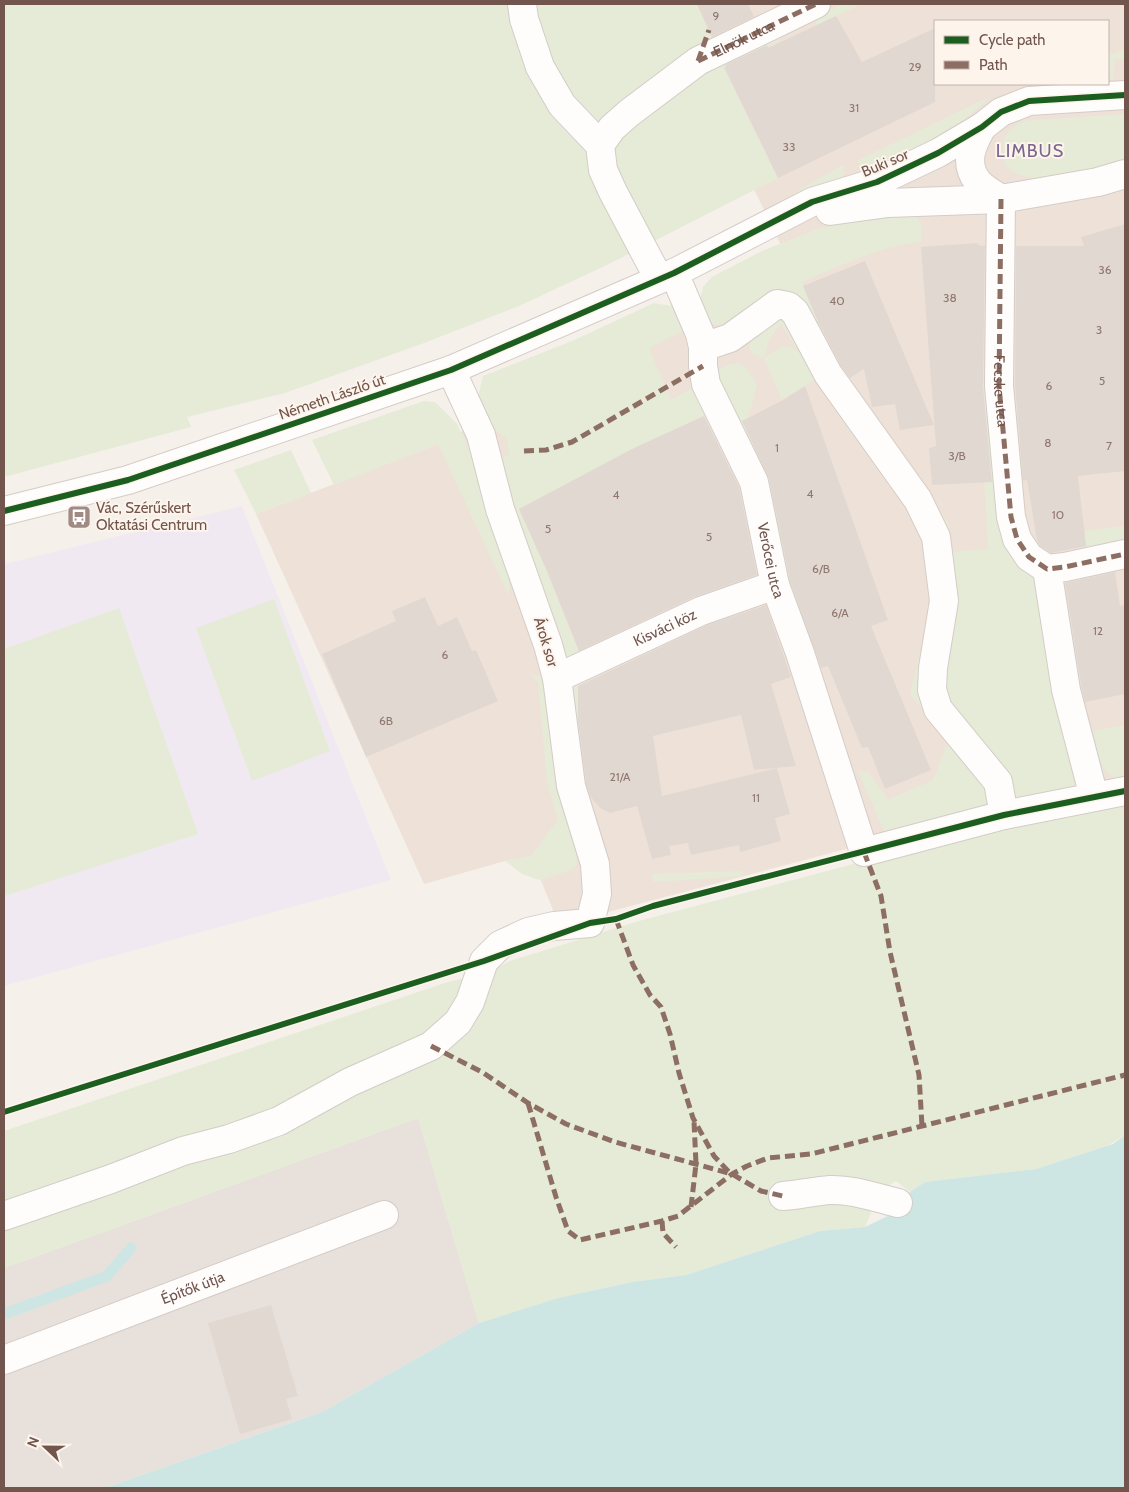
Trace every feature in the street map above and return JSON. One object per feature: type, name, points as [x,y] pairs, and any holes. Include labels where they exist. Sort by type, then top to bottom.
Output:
[{"type":"street","points":[[522,4],[524,18],[540,67],[562,105],[600,145]]},
{"type":"street","name":"Elnök utca","points":[[600,145],[612,128],[629,113],[698,61],[816,4]]},
{"type":"street","name":"Buki sor","points":[[667,276],[812,202],[877,182],[938,153],[1001,112],[1029,101],[1125,96]]},
{"type":"street","name":"Buki sor","points":[[982,126],[971,149],[970,166],[978,182],[1001,199]]},
{"type":"street","name":"Verőcei utca","points":[[600,145],[603,170],[613,192],[667,276],[703,347],[703,366],[706,384],[754,482],[775,584],[800,653],[864,852],[1004,815]]},
{"type":"street","name":"Buki sor","points":[[772,224],[835,210],[888,203],[1001,199],[1098,182],[1125,174]]},
{"type":"street","name":"Fecske utca","points":[[1001,199],[999,386],[1011,517],[1017,539],[1029,557],[1047,568]]},
{"type":"street","name":"Németh László út","points":[[4,511],[128,480],[451,370],[667,276]]},
{"type":"street","points":[[703,347],[730,338],[777,304],[788,306],[795,312],[828,374],[918,500],[936,536],[944,601],[933,668],[932,690],[938,710],[998,782],[1004,815],[1125,791]]},
{"type":"street","name":"Árok sor","points":[[4,1216],[183,1152],[229,1139],[279,1121],[350,1082],[431,1046],[458,1022],[470,1002],[484,961],[500,945],[528,932],[554,926],[590,923],[597,894],[595,864],[571,786],[557,678],[548,645],[500,509],[481,435],[451,370]]},
{"type":"street","points":[[1094,797],[1066,690],[1047,568],[1065,567],[1125,554]]},
{"type":"street","name":"Kisváci köz","points":[[557,678],[701,610],[775,584]]},
{"type":"street","points":[[783,1196],[804,1195],[830,1190],[851,1192],[898,1203]]},
{"type":"street","name":"Építők útja","points":[[4,1360],[384,1216]]},
{"type":"shaded area","points":[[665,4],[1125,4],[1125,775],[559,925],[531,856],[505,861],[424,884],[256,514],[438,444],[788,260]]},
{"type":"shaded area","points":[[242,506],[391,880],[4,986],[4,564]]},
{"type":"shaded area","points":[[418,1118],[479,1323],[322,1412],[105,1488],[4,1488],[4,1268]]},
{"type":"green space","points":[[4,4],[697,4],[721,60],[776,36],[781,40],[724,68],[778,178],[609,264],[519,306],[424,343],[285,393],[187,417],[191,427],[4,477]]},
{"type":"green space","points":[[843,4],[861,4],[817,25],[813,18]]},
{"type":"green space","points":[[1125,50],[1125,59],[1115,59],[1113,79],[1109,79],[1109,55]]},
{"type":"green space","points":[[991,96],[949,133],[870,171],[863,169],[857,161]]},
{"type":"green space","points":[[1125,114],[1125,161],[1080,174],[1043,178],[1027,177],[1013,172],[1004,162],[1004,140],[1012,129],[1024,121]]},
{"type":"green space","points":[[843,165],[842,180],[792,194]]},
{"type":"green space","points":[[912,214],[920,222],[921,242],[875,252],[802,282],[832,354],[798,297],[747,311],[723,326],[711,323],[703,314],[700,300],[703,287],[712,277],[762,251],[815,230],[854,220]]},
{"type":"green space","points":[[654,303],[672,306],[685,320],[683,331],[649,348],[671,400],[696,386],[733,471],[704,416],[634,448],[519,509],[547,571],[581,657],[578,679],[579,756],[569,663],[497,462],[509,454],[507,439],[484,420],[477,401],[483,376],[572,341]]},
{"type":"green space","points":[[783,312],[817,378],[782,400],[764,358],[753,354],[749,347],[753,336]],"holes":[[[781,323],[798,352],[790,346],[781,347],[764,358],[769,340]]]},
{"type":"green space","points":[[739,363],[747,369],[757,384],[748,418],[774,471],[785,559],[823,647],[813,650],[779,561],[717,380],[720,369]]},
{"type":"green space","points":[[980,389],[991,401],[996,449],[994,485],[1002,525],[1038,580],[1083,788],[1014,800],[938,687],[949,599],[885,433],[949,525],[951,552],[988,549]]},
{"type":"green space","points":[[424,401],[435,402],[457,424],[473,458],[509,575],[509,596],[438,444],[334,485],[312,440]]},
{"type":"green space","points":[[291,450],[311,493],[256,514],[234,470]]},
{"type":"green space","points":[[1125,526],[1125,540],[1086,548],[1085,531]]},
{"type":"green space","points":[[931,539],[937,607],[926,655],[988,787],[986,808],[884,831],[858,771],[869,772],[888,800],[933,780],[949,740],[910,695],[931,605]]},
{"type":"green space","points":[[274,599],[330,751],[252,781],[196,628]]},
{"type":"green space","points":[[119,608],[198,834],[4,896],[4,649]]},
{"type":"green space","points":[[530,674],[540,676],[547,684],[577,847],[576,866],[568,871],[539,880],[522,874],[505,861],[531,856],[558,820],[547,781],[538,682]]},
{"type":"green space","points":[[1125,725],[1125,777],[1116,777],[1110,775],[1101,763],[1093,731]]},
{"type":"green space","points":[[1125,801],[1125,1135],[1107,1146],[1036,1169],[925,1182],[910,1192],[896,1181],[864,1202],[871,1213],[865,1227],[820,1231],[686,1275],[632,1282],[558,1298],[479,1323],[418,1118],[4,1268],[4,1131],[448,982],[489,972],[510,961],[639,921],[989,828]]},
{"type":"green space","points":[[744,871],[743,876],[654,882],[652,874]]},
{"type":"water","points":[[1125,1135],[1125,1488],[105,1488],[322,1412],[479,1323],[558,1298],[632,1282],[686,1275],[820,1231],[865,1227],[894,1213],[903,1199],[925,1182],[1036,1169],[1113,1144]]},
{"type":"building","points":[[697,4],[748,4],[754,17],[712,37]]},
{"type":"building","points":[[836,16],[862,62],[934,28],[935,102],[778,178],[724,67],[767,45],[768,48]]},
{"type":"building","points":[[1125,224],[1125,471],[1078,476],[1086,546],[1051,553],[1040,546],[1037,540],[1027,480],[1023,481],[1015,385],[1016,246],[1084,246],[1081,237]]},
{"type":"building","points":[[978,243],[978,245],[985,246],[983,386],[992,482],[932,485],[929,448],[936,446],[921,247]]},
{"type":"building","points":[[865,261],[934,425],[900,430],[895,404],[872,407],[864,369],[850,378],[841,366],[818,322],[803,286]]},
{"type":"building","points":[[805,386],[888,620],[871,626],[931,770],[885,789],[868,747],[862,748],[828,666],[821,668],[790,581],[769,479],[742,421],[783,400]]},
{"type":"building","points":[[704,416],[739,487],[757,575],[694,597],[579,651],[547,571],[519,509],[634,448]]},
{"type":"building","points":[[1115,572],[1120,606],[1125,605],[1125,694],[1085,702],[1065,583]]},
{"type":"building","points":[[425,597],[438,626],[457,617],[472,651],[476,650],[498,701],[366,757],[322,654],[396,621],[392,611]]},
{"type":"building","points":[[766,605],[791,677],[771,684],[796,766],[754,770],[741,715],[653,736],[662,796],[777,768],[790,814],[775,818],[781,841],[740,852],[739,845],[691,855],[688,843],[669,846],[671,855],[652,859],[637,806],[610,813],[600,808],[590,796],[586,783],[578,721],[578,686],[707,625]]},
{"type":"building","points":[[271,1305],[298,1396],[286,1399],[292,1419],[240,1434],[208,1323]]},
{"type":"waterway","points":[[4,1314],[107,1276],[131,1248]]},
{"type":"marked path","points":[[698,61],[816,4]]},
{"type":"marked path","points":[[698,61],[709,30]]},
{"type":"marked path","points":[[1001,199],[999,386],[1011,517],[1017,539],[1029,557],[1047,569],[1125,554]]},
{"type":"marked path","points":[[524,451],[546,450],[572,442],[703,366]]},
{"type":"marked path","points":[[864,852],[881,896],[890,952],[919,1075],[922,1126]]},
{"type":"marked path","points":[[616,919],[633,965],[650,995],[661,1007],[693,1118],[714,1156],[730,1173]]},
{"type":"marked path","points":[[431,1046],[482,1072],[528,1103],[566,1124],[615,1142],[732,1174],[761,1191],[783,1196]]},
{"type":"marked path","points":[[528,1103],[568,1231],[580,1240],[678,1216],[732,1174],[768,1158],[811,1154],[1125,1075]]},
{"type":"marked path","points":[[691,1207],[696,1164],[694,1121]]},
{"type":"marked path","points":[[662,1221],[663,1233],[676,1247]]},
{"type":"cycle path","points":[[4,511],[128,480],[451,370],[674,273],[812,202],[877,182],[938,153],[982,127],[1001,112],[1029,101],[1125,95]]},
{"type":"cycle path","points":[[4,1112],[484,961],[590,923],[616,919],[653,906],[1004,815],[1125,791]]},
{"type":"place","name":"Vác, Szérűskert Oktatási Centrum","points":[[79,517]]},
{"type":"district","name":"LIMBUS","points":[[1030,151]]}]
